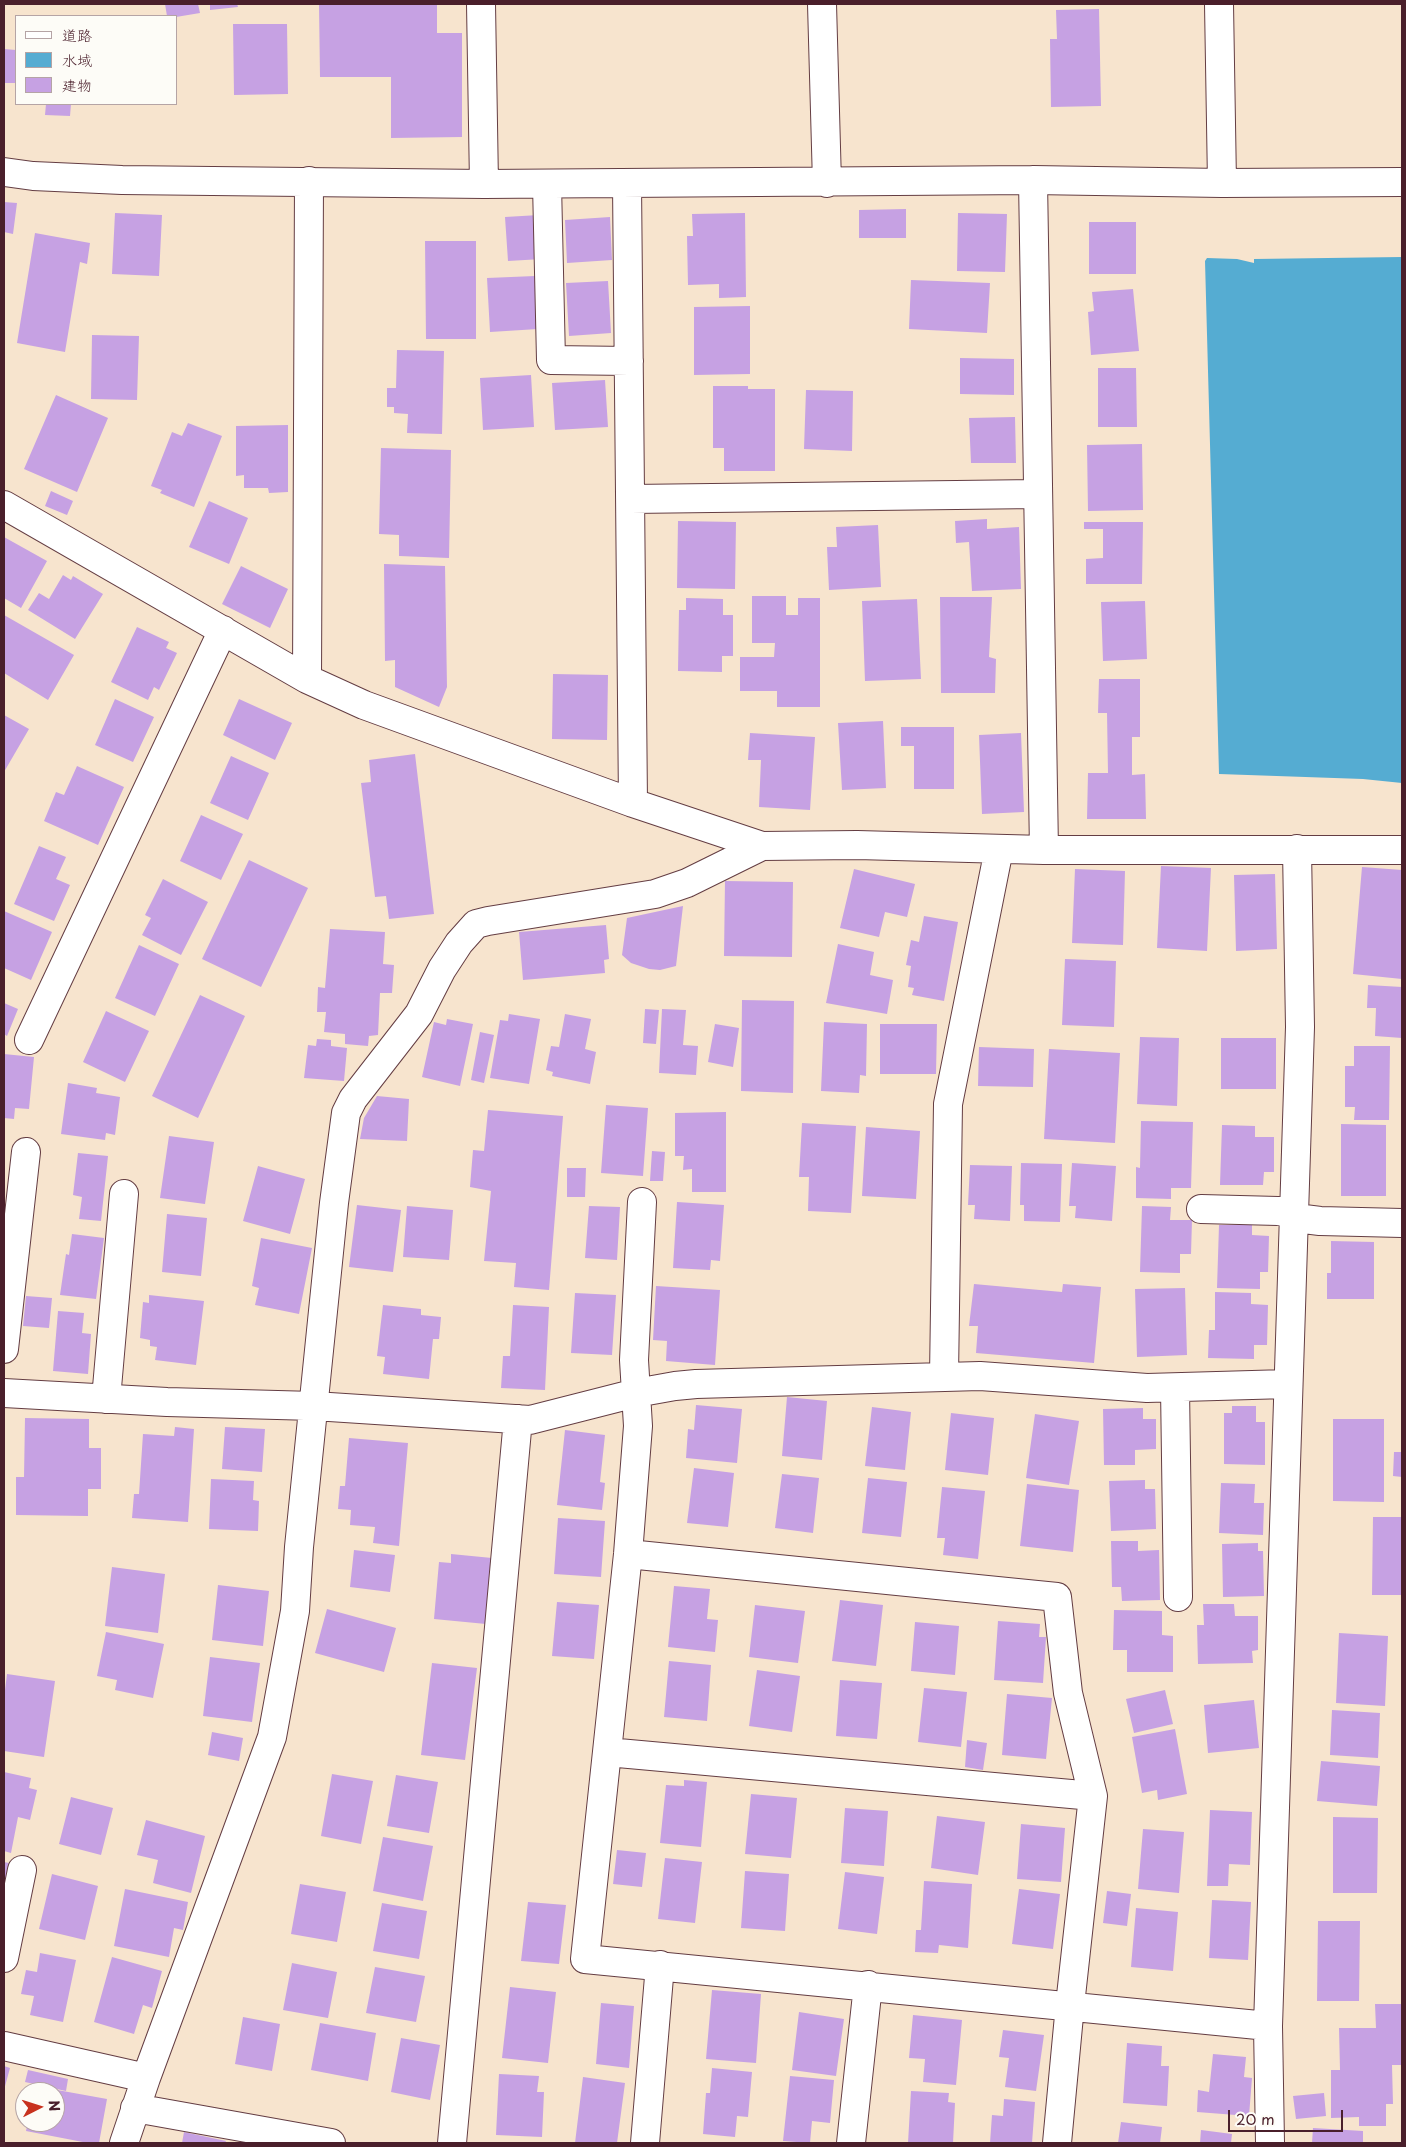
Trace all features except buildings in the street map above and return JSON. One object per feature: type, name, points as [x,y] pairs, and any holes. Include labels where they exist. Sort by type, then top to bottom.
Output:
[{"type":"street","points":[[481,4],[484,184]]},
{"type":"street","points":[[822,4],[827,182]]},
{"type":"street","points":[[1219,4],[1222,183]]},
{"type":"street","points":[[4,172],[33,176],[122,180],[484,184],[1033,180],[1222,183],[1402,182]]},
{"type":"street","points":[[1033,180],[1044,850]]},
{"type":"street","points":[[307,678],[309,181]]},
{"type":"street","points":[[547,184],[551,360],[629,361]]},
{"type":"street","points":[[627,184],[633,803]]},
{"type":"street","points":[[631,499],[1037,494]]},
{"type":"street","points":[[4,505],[307,678],[397,719],[633,803],[762,846],[857,845],[1044,850],[1402,850]]},
{"type":"street","points":[[29,1040],[223,630]]},
{"type":"street","points":[[124,2143],[135,2108],[272,1737],[295,1611],[299,1547],[334,1203],[346,1113],[353,1099],[419,1014],[442,969],[459,943],[476,924],[655,894],[671,889],[762,846]]},
{"type":"street","points":[[944,1376],[948,1104],[999,849]]},
{"type":"street","points":[[1270,2143],[1268,2026],[1287,1384],[1300,1027],[1297,849]]},
{"type":"street","points":[[4,1349],[26,1152]]},
{"type":"street","points":[[106,1399],[124,1194]]},
{"type":"street","points":[[642,1202],[634,1360],[638,1426],[628,1554],[585,1958],[1268,2026]]},
{"type":"street","points":[[1202,1209],[1278,1211],[1293,1213],[1304,1219],[1320,1221],[1402,1223]]},
{"type":"street","points":[[4,1393],[106,1399],[314,1406],[530,1420],[636,1393],[696,1384],[980,1376],[1176,1388],[1287,1384]]},
{"type":"street","points":[[1176,1388],[1178,1597]]},
{"type":"street","points":[[452,2143],[518,1419]]},
{"type":"street","points":[[628,1554],[1057,1597],[1068,1693],[1093,1796],[1070,2005],[1058,2143]]},
{"type":"street","points":[[607,1752],[1093,1796]]},
{"type":"street","points":[[4,1958],[22,1870]]},
{"type":"street","points":[[645,2143],[660,1965]]},
{"type":"street","points":[[851,2143],[868,1986]]},
{"type":"street","points":[[4,2046],[146,2078]]},
{"type":"street","points":[[135,2108],[331,2143]]},
{"type":"water","points":[[1402,257],[1402,783],[1363,779],[1219,774],[1205,261],[1207,258],[1237,259],[1254,263],[1254,259]]}]
